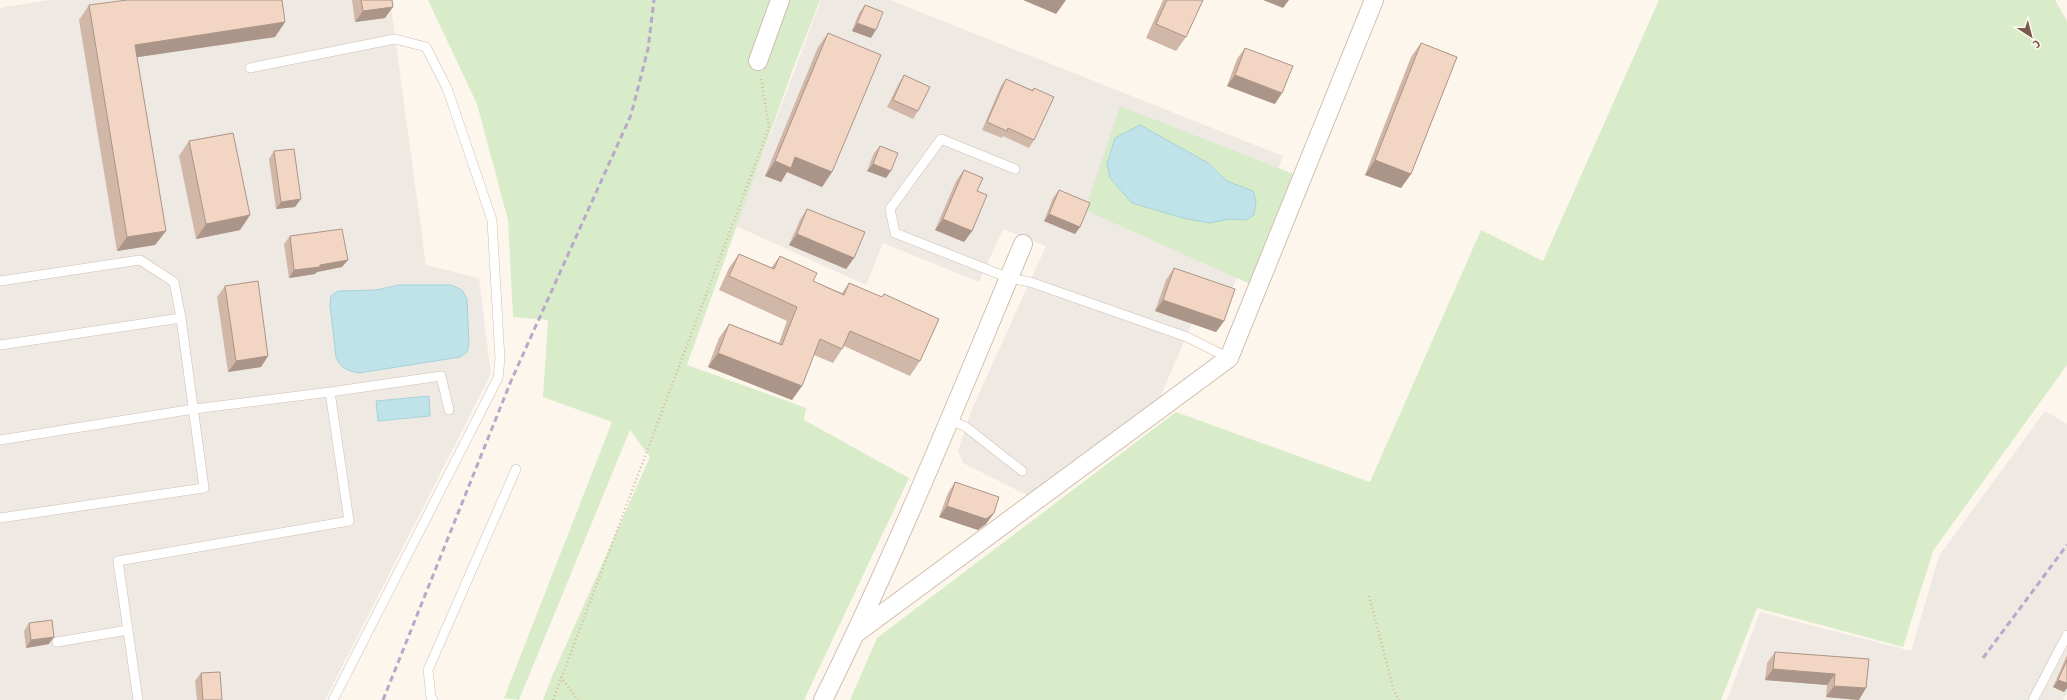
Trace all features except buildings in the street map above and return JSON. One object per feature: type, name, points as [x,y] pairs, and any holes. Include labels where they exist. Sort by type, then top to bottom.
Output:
[{"type":"street","points":[[758,61],[780,0]]},
{"type":"street","points":[[855,634],[1229,358],[1374,0]]},
{"type":"street","points":[[823,700],[855,634],[950,420],[1023,244]]},
{"type":"lane","points":[[250,68],[395,39],[426,47],[447,88],[492,220],[500,359],[498,378],[333,700]]},
{"type":"lane","points":[[1015,170],[941,139],[890,209],[895,233],[1009,278],[1030,282],[1187,337],[1229,358]]},
{"type":"lane","points":[[0,281],[140,260],[174,282],[181,318],[204,488],[0,518]]},
{"type":"lane","points":[[0,345],[181,318]]},
{"type":"lane","points":[[0,440],[194,409],[441,376],[449,410]]},
{"type":"lane","points":[[138,700],[118,561],[349,521],[330,392]]},
{"type":"lane","points":[[950,420],[966,427],[1022,471]]},
{"type":"lane","points":[[433,700],[431,697],[428,670],[516,469]]},
{"type":"lane","points":[[57,642],[128,630]]},
{"type":"lane","points":[[2033,700],[2067,636]]},
{"type":"path","points":[[553,700],[769,128],[758,61]]},
{"type":"path","points":[[1369,596],[1394,691],[1399,700]]},
{"type":"path","points":[[561,677],[578,700]]},
{"type":"shaded area","points":[[49,0],[390,0],[426,265],[479,278],[491,374],[325,700],[0,700],[0,8]]},
{"type":"shaded area","points":[[821,0],[890,0],[1283,156],[1216,332],[1192,323],[1158,402],[1033,498],[963,463],[958,451],[972,409],[1046,246],[1003,229],[979,282],[883,243],[866,285],[736,226]]},
{"type":"shaded area","points":[[2045,411],[2067,424],[2067,694],[2063,700],[1727,700],[1760,612],[1911,651],[1939,556]]},
{"type":"green space","points":[[428,0],[820,0],[793,69],[687,365],[806,408],[804,420],[909,478],[804,700],[543,700],[553,674],[650,457],[630,430],[519,700],[504,698],[612,422],[543,397],[548,320],[513,317],[508,220],[477,104]]},
{"type":"green space","points":[[1659,0],[2055,0],[2067,21],[2067,365],[1933,551],[1903,647],[1757,608],[1721,700],[850,700],[877,638],[1176,412],[1370,482],[1481,230],[1543,261]]},
{"type":"green space","points":[[1120,106],[1296,175],[1250,284],[1085,210]]},
{"type":"water","points":[[1140,125],[1208,163],[1227,181],[1253,191],[1256,201],[1254,215],[1246,220],[1229,219],[1210,223],[1183,218],[1132,203],[1110,178],[1107,164],[1115,138]]},
{"type":"water","points":[[399,285],[451,285],[462,290],[467,299],[469,344],[467,352],[460,357],[359,373],[342,366],[336,357],[330,305],[331,296],[338,291],[376,290]]},
{"type":"water","points":[[429,396],[430,416],[378,421],[376,401]]},
{"type":"railway","points":[[383,700],[511,381],[631,115],[648,49],[654,0]]},
{"type":"railway","points":[[1983,658],[2067,545]]}]
